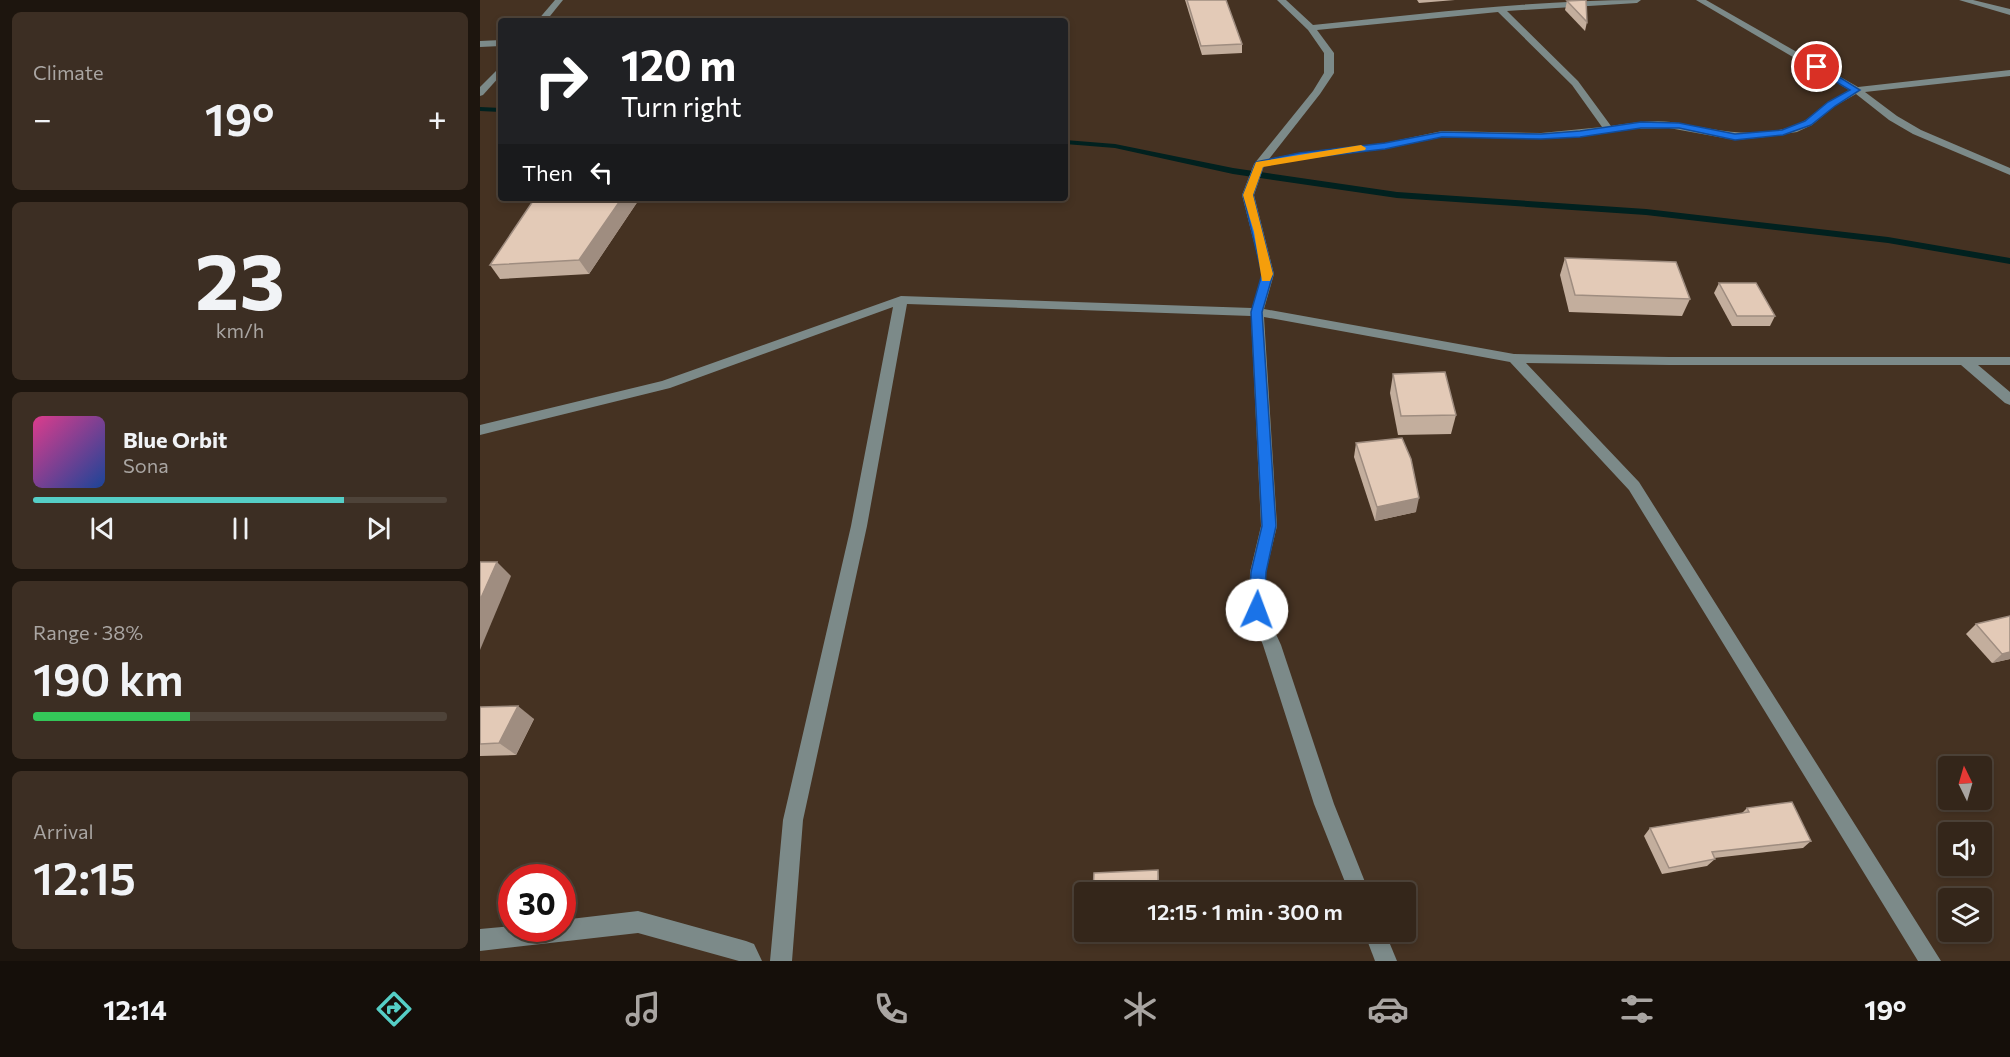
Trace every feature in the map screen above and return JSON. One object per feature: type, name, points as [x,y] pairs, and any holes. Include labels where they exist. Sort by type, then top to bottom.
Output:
[{"type":"street","points":[[544,18],[559,0]]},
{"type":"street","points":[[1281,0],[1311,28],[1329,53],[1329,72],[1317,92],[1259,164],[1248,195],[1268,274],[1257,312],[1269,526],[1258,572],[1257,610],[1292,700],[1324,804],[1355,882]]},
{"type":"street","points":[[1311,28],[1500,9],[1637,0]]},
{"type":"street","points":[[1700,0],[1856,90],[1893,118],[1917,132],[2010,172]]},
{"type":"street","points":[[1963,0],[2010,12]]},
{"type":"street","points":[[1500,9],[1575,83],[1608,130]]},
{"type":"street","points":[[480,44],[498,43]]},
{"type":"street","points":[[480,93],[498,72]]},
{"type":"street","points":[[1259,164],[1385,146],[1442,134],[1541,136],[1608,130],[1635,125],[1669,125],[1735,137],[1783,132],[1808,123],[1832,104],[1856,90],[2010,73]]},
{"type":"street","points":[[780,961],[794,820],[859,526],[901,300]]},
{"type":"street","points":[[480,430],[665,385],[901,300],[1257,312],[1514,358],[1669,361],[2010,361]]},
{"type":"street","points":[[1514,358],[1634,486],[1930,961]]},
{"type":"street","points":[[1963,360],[2010,400]]},
{"type":"street","points":[[480,940],[638,922],[746,952],[751,961]]},
{"type":"street","points":[[1379,942],[1386,961]]},
{"type":"building","points":[[1187,0],[1226,0],[1242,44],[1201,46]]},
{"type":"building","points":[[1586,0],[1587,22],[1567,1]]},
{"type":"building","points":[[533,201],[620,201],[579,260],[490,265]]},
{"type":"building","points":[[1565,258],[1676,262],[1690,299],[1575,295]]},
{"type":"building","points":[[1719,283],[1756,283],[1775,316],[1737,316]]},
{"type":"building","points":[[1445,372],[1456,415],[1401,416],[1393,374]]},
{"type":"building","points":[[1402,438],[1411,459],[1419,498],[1377,507],[1356,443]]},
{"type":"building","points":[[480,562],[497,562],[480,600]]},
{"type":"building","points":[[2010,616],[2010,652],[2002,654],[1976,624]]},
{"type":"building","points":[[518,706],[499,743],[480,744],[480,707]]},
{"type":"building","points":[[1792,802],[1811,841],[1712,852],[1715,859],[1669,868],[1650,828],[1749,812],[1747,808]]},
{"type":"building","points":[[1158,870],[1158,882],[1094,882],[1094,873]]},
{"type":"waterway","points":[[480,109],[498,110]]},
{"type":"waterway","points":[[1068,142],[1115,146],[1233,171],[1397,195],[1646,212],[1888,240],[2010,261]]},
{"type":"slow traffic","points":[[1266,279],[1268,274],[1248,195],[1259,164],[1361,148]]},
{"type":"route","points":[[1257,610],[1258,572],[1269,526],[1257,312],[1268,274],[1248,195],[1259,164],[1299,156],[1385,146],[1442,134],[1541,136],[1580,134],[1641,125],[1679,126],[1735,137],[1783,132],[1808,123],[1832,104],[1856,90],[1817,67]]}]
